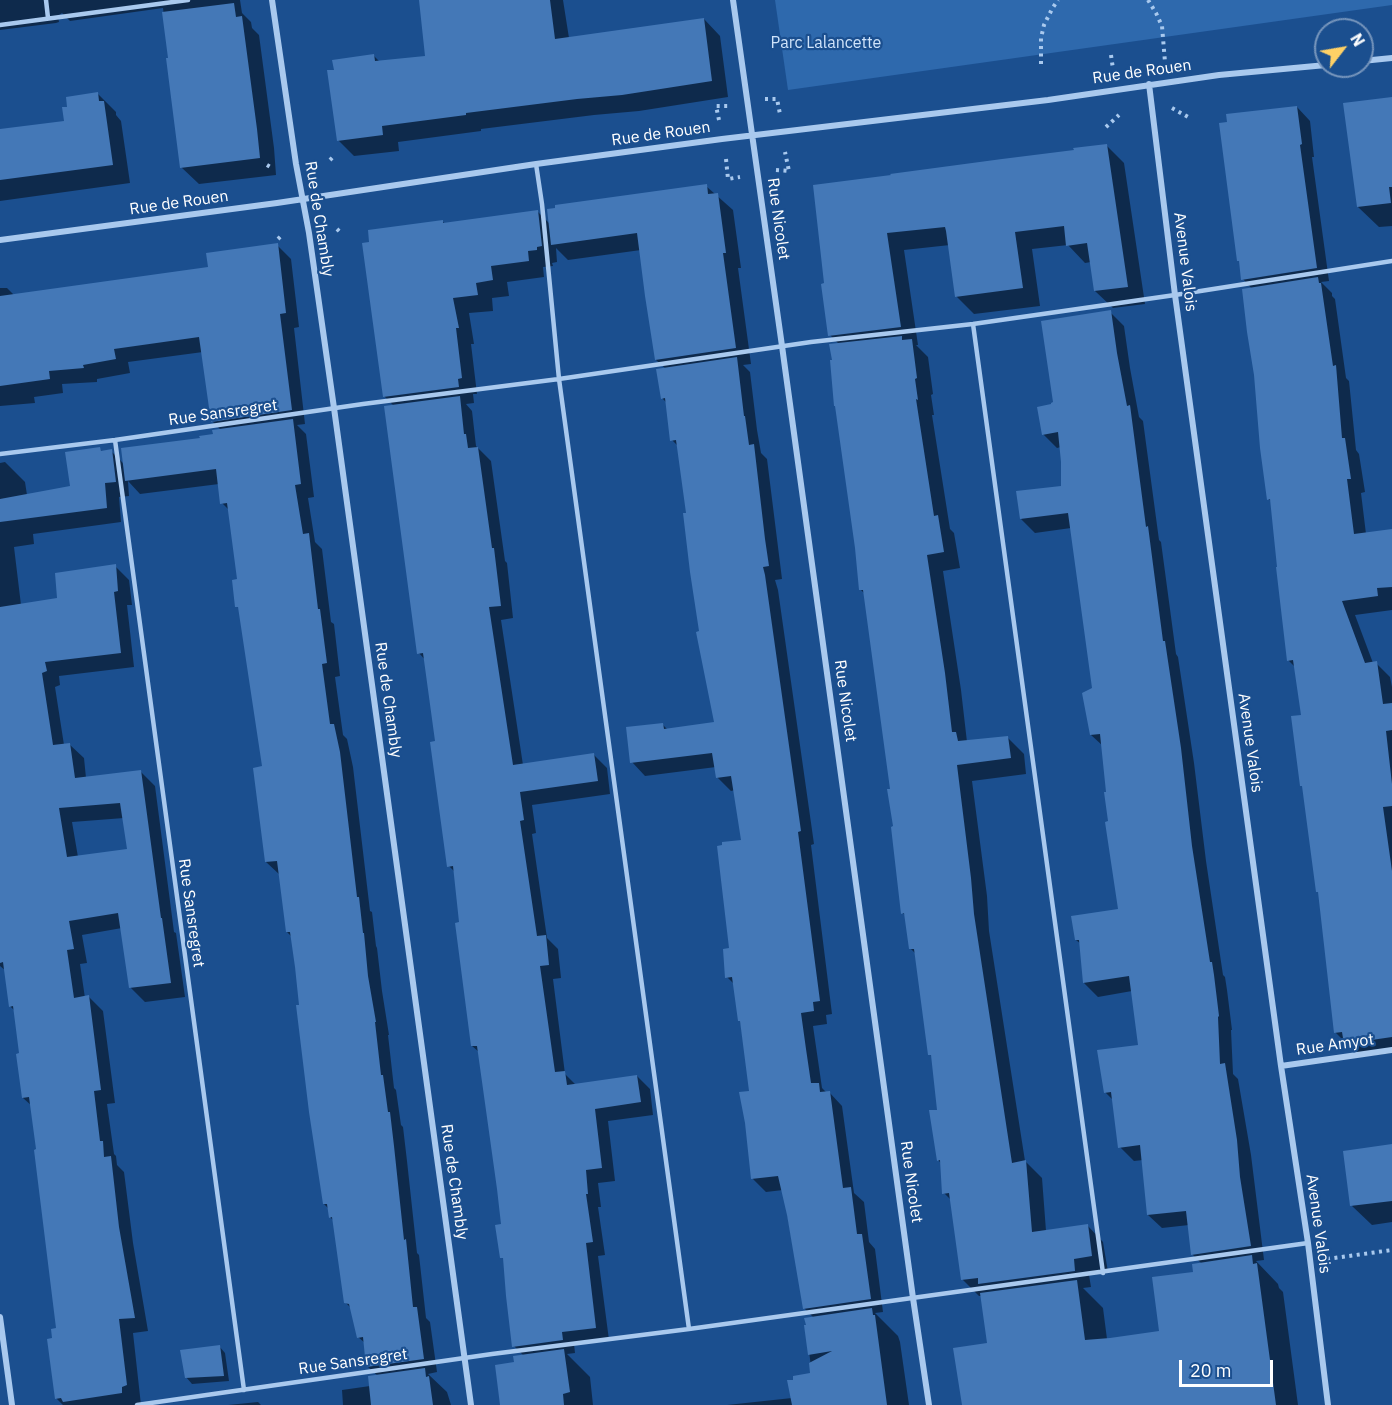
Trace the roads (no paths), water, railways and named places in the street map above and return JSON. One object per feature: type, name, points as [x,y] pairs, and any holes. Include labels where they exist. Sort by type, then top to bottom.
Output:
[{"type":"street","name":"Rue de Chambly","points":[[272,0],[334,408],[471,1405]]},
{"type":"street","name":"Rue Nicolet","points":[[733,0],[929,1405]]},
{"type":"street","points":[[1374,60],[1392,58]]},
{"type":"street","name":"Rue de Rouen","points":[[0,240],[303,199],[536,164],[1048,100],[1219,75],[1314,65]]},
{"type":"street","name":"Avenue Valois","points":[[1149,84],[1175,295],[1281,1066],[1308,1243],[1328,1405]]},
{"type":"street","name":"Rue Amyot","points":[[1281,1066],[1392,1050]]},
{"type":"street","points":[[0,1317],[12,1405]]},
{"type":"lane","points":[[46,0],[48,18]]},
{"type":"lane","points":[[0,25],[189,0]]},
{"type":"lane","points":[[536,164],[559,379],[688,1329]]},
{"type":"lane","name":"Rue Sansregret","points":[[0,454],[559,379],[782,346],[973,324],[1392,261]]},
{"type":"lane","points":[[973,324],[1103,1273]]},
{"type":"lane","name":"Rue Sansregret","points":[[115,440],[244,1390]]},
{"type":"lane","name":"Rue Sansregret","points":[[137,1405],[1308,1243]]},
{"type":"park label","name":"Parc Lalancette","points":[[826,43]]}]
